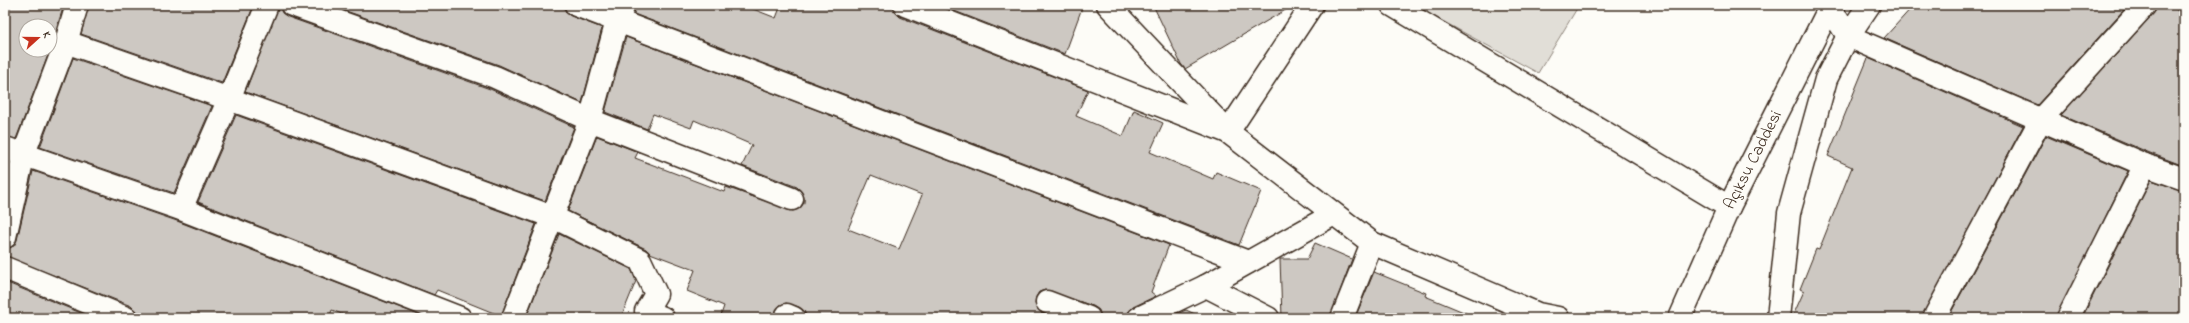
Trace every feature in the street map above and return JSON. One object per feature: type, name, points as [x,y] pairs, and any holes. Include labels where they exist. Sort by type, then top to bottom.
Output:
[{"type":"street","points":[[5,237],[15,150],[66,42],[77,5]]},
{"type":"street","points":[[181,209],[229,99],[267,5]]},
{"type":"street","points":[[292,5],[495,77],[590,120],[792,199]]},
{"type":"street","points":[[576,5],[621,13],[1248,262]]},
{"type":"street","points":[[905,5],[1228,132]]},
{"type":"street","points":[[1108,5],[1228,132],[1372,243],[1538,314],[1558,318]]},
{"type":"street","points":[[1228,132],[1312,5]]},
{"type":"street","points":[[1392,5],[1729,207]]},
{"type":"street","points":[[1778,318],[1789,214],[1826,79],[1848,36],[1869,5]]},
{"type":"street","points":[[1934,318],[2041,119],[2145,5]]},
{"type":"street","points":[[1830,6],[1848,36],[2145,165],[2184,179]]},
{"type":"street","name":"Açıksu Caddesi","points":[[1680,318],[1729,207],[1830,6]]},
{"type":"street","points":[[513,318],[590,120],[621,13]]},
{"type":"street","points":[[66,42],[229,99],[553,217],[640,260],[656,294],[646,311],[663,318]]},
{"type":"street","points":[[15,150],[181,209],[431,313],[460,318]]},
{"type":"street","points":[[2068,318],[2145,165]]},
{"type":"street","points":[[1140,318],[1206,286],[1334,214]]},
{"type":"street","points":[[1342,318],[1372,243]]},
{"type":"street","points":[[5,268],[126,318]]},
{"type":"street","points":[[1206,286],[1268,318]]},
{"type":"street","points":[[1047,302],[1089,318]]},
{"type":"shaded area","points":[[1413,5],[1579,5],[1538,73]]},
{"type":"building","points":[[5,5],[64,5],[58,24],[58,18],[18,18],[18,58],[47,58],[16,139],[5,136]]},
{"type":"building","points":[[89,5],[254,5],[222,83],[81,34]]},
{"type":"building","points":[[279,5],[282,13],[288,17],[490,89],[574,127],[545,201],[245,92]]},
{"type":"building","points":[[329,5],[564,5],[566,13],[602,28],[582,103],[499,65]]},
{"type":"building","points":[[636,5],[743,5],[776,18],[781,5],[893,5],[895,12],[900,17],[1088,90],[1076,116],[1123,136],[1134,110],[1163,123],[1150,152],[1213,179],[1216,172],[1261,191],[1239,245],[634,14]]},
{"type":"building","points":[[939,5],[1083,5],[1065,54]]},
{"type":"building","points":[[1153,5],[1294,5],[1185,69],[1181,64]]},
{"type":"building","points":[[1914,5],[2128,5],[2037,105],[1884,38]]},
{"type":"building","points":[[2157,5],[2171,5],[2184,16],[2184,166],[2061,115],[2154,13]]},
{"type":"building","points":[[626,37],[1169,245],[1151,292],[1156,296],[1133,307],[1129,311],[1127,318],[1101,318],[1099,310],[1093,306],[1045,290],[1039,292],[1036,297],[1035,304],[1042,314],[1054,318],[806,318],[804,311],[799,307],[786,303],[780,305],[776,310],[775,318],[720,318],[724,306],[687,291],[695,270],[650,253],[646,249],[568,211],[597,136],[638,152],[635,158],[724,192],[726,187],[793,211],[800,208],[804,203],[804,197],[801,191],[797,187],[742,166],[752,145],[694,120],[691,128],[653,114],[647,129],[605,112]],"holes":[[[871,175],[922,195],[899,249],[848,229]]]},
{"type":"building","points":[[73,58],[212,106],[174,193],[40,147]]},
{"type":"building","points":[[1868,58],[2023,126],[1922,318],[1792,318],[1804,291],[1800,289],[1816,249],[1819,250],[1852,167],[1828,156]]},
{"type":"building","points":[[236,115],[536,224],[501,316],[437,290],[434,295],[198,202]]},
{"type":"building","points":[[2046,136],[2128,171],[2056,318],[1948,318]]},
{"type":"building","points":[[33,171],[177,221],[424,317],[351,318],[332,310],[329,318],[138,318],[136,311],[131,306],[5,256],[5,249],[14,246],[17,240]]},
{"type":"building","points":[[2151,180],[2184,191],[2184,318],[2082,318]]},
{"type":"building","points":[[559,234],[631,269],[636,281],[621,318],[526,318]]},
{"type":"building","points":[[1315,243],[1352,259],[1330,318],[1282,318],[1280,259],[1307,259]]},
{"type":"building","points":[[1374,272],[1426,293],[1425,296],[1478,318],[1355,318]]},
{"type":"building","points":[[5,282],[93,318],[5,318]]},
{"type":"building","points":[[1186,310],[1204,318],[1168,318]]}]
